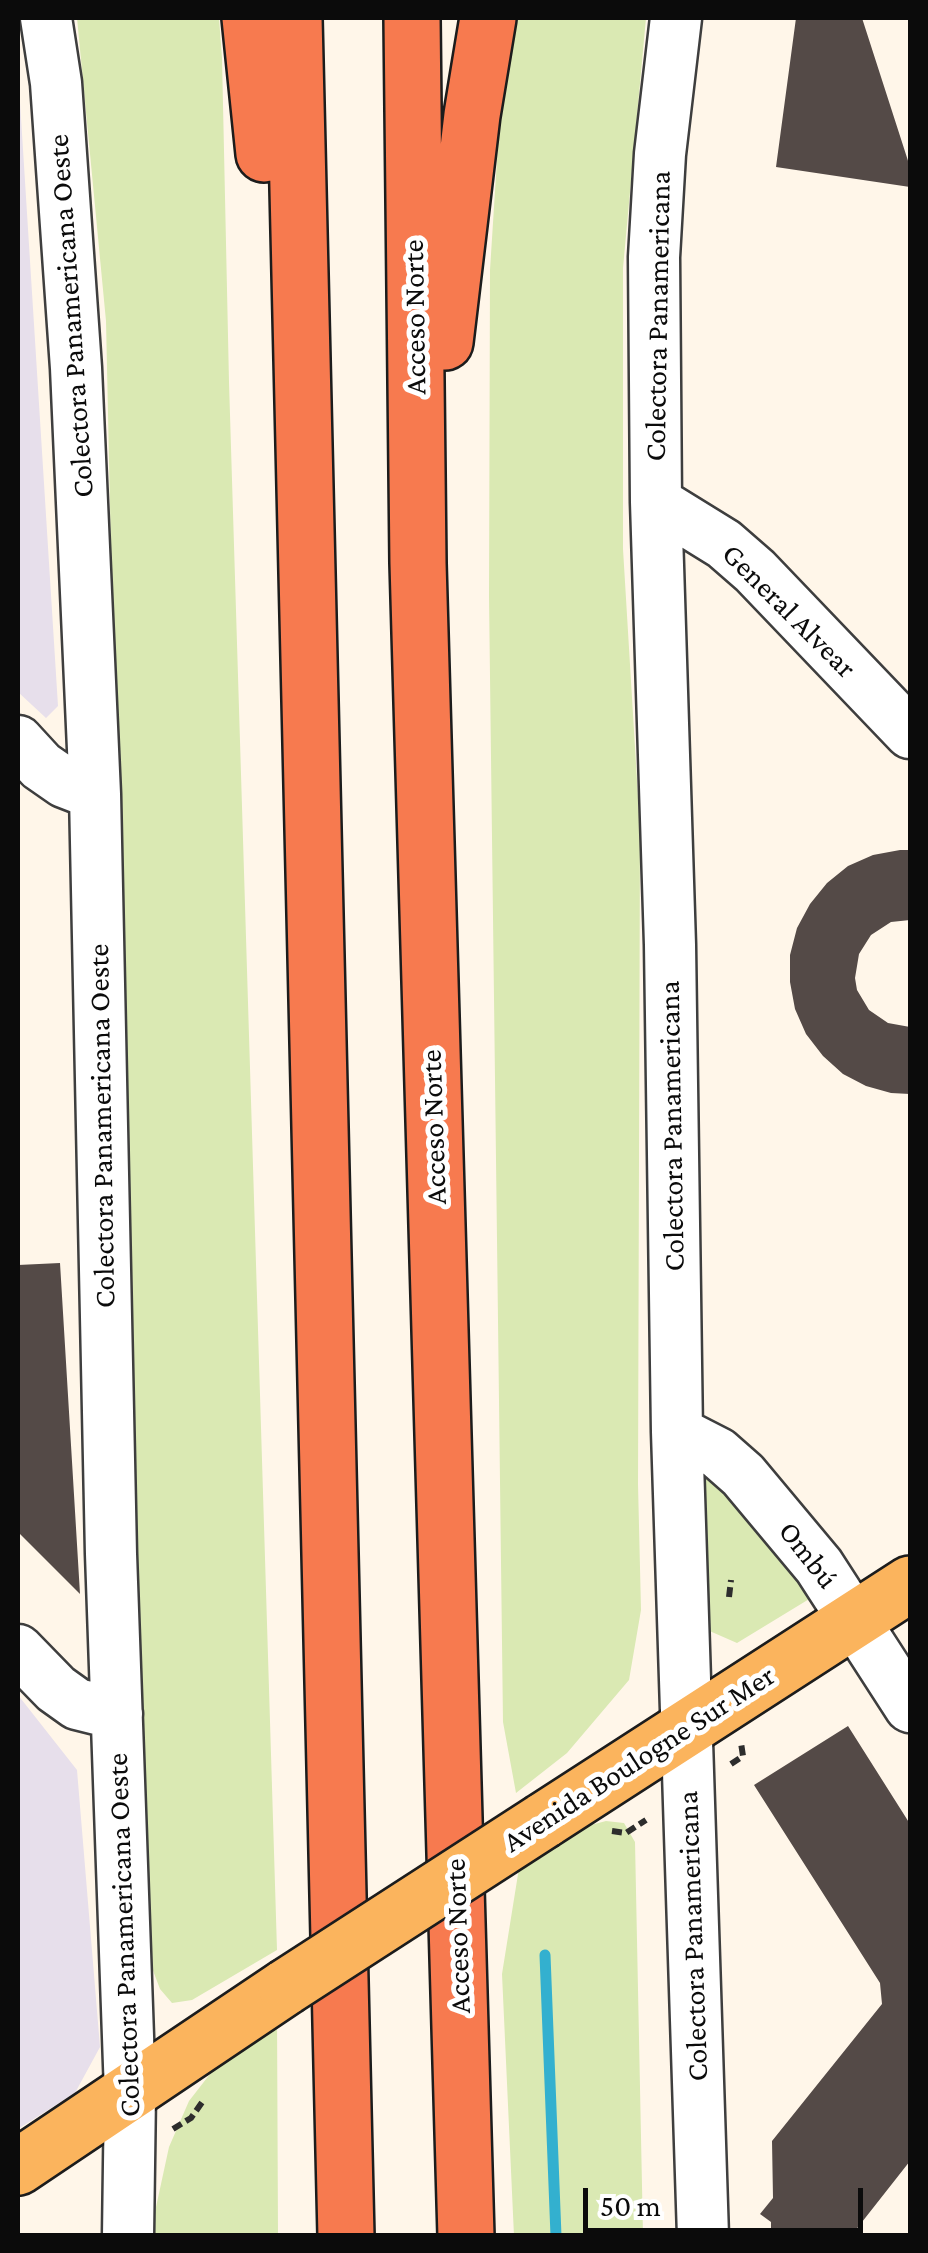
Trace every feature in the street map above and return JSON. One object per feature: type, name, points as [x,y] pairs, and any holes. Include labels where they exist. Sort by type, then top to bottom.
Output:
[{"type":"highway","points":[[250,18],[307,572]]},
{"type":"highway","points":[[294,18],[346,2236]]},
{"type":"highway","name":"Acceso Norte","points":[[412,18],[418,563],[466,2236]]},
{"type":"highway","points":[[418,563],[470,134],[488,18]]},
{"type":"main road","name":"Avenida Boulogne Sur Mer","points":[[18,2167],[286,1987],[910,1584]]},
{"type":"street","name":"Colectora Panamericana Oeste","points":[[46,18],[56,83],[76,368],[95,794],[110,1516],[130,2093],[128,2236]]},
{"type":"street","name":"Colectora Panamericana","points":[[676,18],[660,154],[654,258],[656,502],[670,945],[677,1432],[704,2236]]},
{"type":"street","name":"General Alvear","points":[[656,502],[724,544],[755,571],[910,733]]},
{"type":"street","points":[[18,741],[64,782],[95,794]]},
{"type":"street","name":"Ombú","points":[[677,1432],[718,1453],[743,1475],[819,1566],[910,1707]]},
{"type":"street","points":[[18,1650],[56,1689],[77,1704],[117,1714]]},
{"type":"shaded area","points":[[18,70],[58,706],[46,718],[18,692]]},
{"type":"shaded area","points":[[18,1695],[77,1770],[100,2047],[75,2093],[18,2129]]},
{"type":"green space","points":[[77,18],[219,18],[222,58],[277,1950],[192,2000],[172,2003],[160,1989],[149,1960],[125,1202],[106,321]]},
{"type":"green space","points":[[506,18],[646,18],[623,268],[623,549],[640,830],[641,1610],[629,1680],[567,1753],[516,1793],[503,1722],[489,596],[490,270]]},
{"type":"green space","points":[[701,1470],[731,1484],[824,1590],[737,1643],[705,1629]]},
{"type":"green space","points":[[606,1821],[624,1823],[635,1842],[643,2235],[514,2236],[502,1974],[519,1868],[572,1830]]},
{"type":"green space","points":[[277,2013],[278,2235],[153,2236],[169,2147],[189,2101],[224,2056]]},
{"type":"building","points":[[796,18],[862,18],[910,167],[910,187],[776,167]]},
{"type":"building","points":[[910,850],[910,920],[891,922],[871,935],[859,954],[855,978],[869,1010],[888,1023],[910,1027],[910,1094],[866,1086],[843,1074],[823,1056],[806,1034],[795,1009],[790,982],[790,955],[797,928],[827,883],[848,866],[873,855]]},
{"type":"building","points":[[60,1263],[80,1594],[18,1532],[18,1265]]},
{"type":"building","points":[[848,1726],[910,1824],[910,2161],[851,2236],[771,2236],[771,2222],[760,2214],[773,2198],[772,2141],[882,2004],[880,1983],[754,1785]]},
{"type":"waterway","points":[[545,1955],[556,2236]]}]
